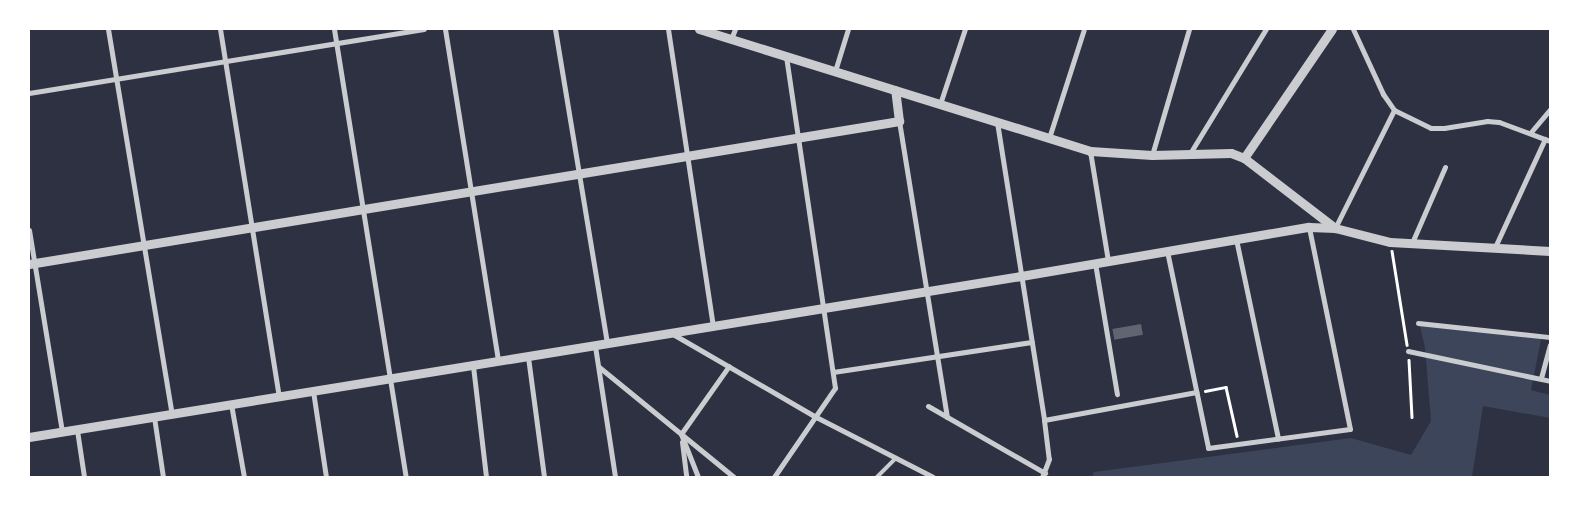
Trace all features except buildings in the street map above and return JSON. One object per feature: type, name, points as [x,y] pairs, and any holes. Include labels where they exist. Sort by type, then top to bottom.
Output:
[{"type":"street","points":[[108,29],[172,414]]},
{"type":"street","points":[[220,29],[279,396]]},
{"type":"street","points":[[334,29],[406,477]]},
{"type":"street","points":[[29,93],[424,29]]},
{"type":"street","points":[[445,29],[498,362]]},
{"type":"street","points":[[555,29],[608,344]]},
{"type":"street","points":[[668,29],[713,327]]},
{"type":"street","points":[[699,29],[1090,151],[1152,155],[1231,153],[1244,158],[1334,228]]},
{"type":"street","points":[[731,39],[734,29]]},
{"type":"street","points":[[835,71],[848,29]]},
{"type":"street","points":[[940,104],[965,29]]},
{"type":"street","points":[[1049,138],[1084,29]]},
{"type":"street","points":[[1152,155],[1189,29]]},
{"type":"street","points":[[1189,155],[1266,29]]},
{"type":"street","points":[[1244,158],[1332,29]]},
{"type":"street","points":[[1353,29],[1383,94],[1394,110],[1432,128],[1488,121],[1507,124],[1548,140],[1495,247]]},
{"type":"street","points":[[774,477],[835,388],[786,56]]},
{"type":"street","points":[[895,90],[947,417]]},
{"type":"street","points":[[1530,132],[1550,109]]},
{"type":"street","points":[[1334,228],[1394,110]]},
{"type":"street","points":[[32,264],[900,121]]},
{"type":"street","points":[[928,406],[1043,475],[1049,458],[997,122]]},
{"type":"street","points":[[1090,151],[1108,261]]},
{"type":"street","points":[[1411,245],[1445,167]]},
{"type":"street","points":[[1167,251],[1208,448],[1350,429],[1309,227]]},
{"type":"street","points":[[29,437],[927,292],[1309,227],[1334,228],[1390,242],[1411,245],[1495,247],[1550,251]]},
{"type":"street","points":[[29,230],[32,264],[62,432]]},
{"type":"street","points":[[1236,239],[1278,439]]},
{"type":"street","points":[[1095,264],[1117,394]]},
{"type":"street","points":[[1418,323],[1550,337]]},
{"type":"street","points":[[671,333],[816,417],[933,477]]},
{"type":"street","points":[[833,372],[1032,342]]},
{"type":"street","points":[[1541,378],[1550,345]]},
{"type":"street","points":[[595,346],[614,477]]},
{"type":"street","points":[[1408,351],[1550,380]]},
{"type":"street","points":[[528,357],[544,477]]},
{"type":"street","points":[[473,366],[486,477]]},
{"type":"street","points":[[686,477],[681,434],[729,366]]},
{"type":"street","points":[[599,367],[734,477]]},
{"type":"street","points":[[313,391],[326,477]]},
{"type":"street","points":[[1044,420],[1196,392]]},
{"type":"street","points":[[231,404],[244,477]]},
{"type":"street","points":[[154,417],[164,477]]},
{"type":"street","points":[[77,430],[84,477]]},
{"type":"street","points":[[681,434],[698,477]]},
{"type":"lane","points":[[876,477],[896,458]]},
{"type":"path","points":[[1390,242],[1408,351],[1412,417]]},
{"type":"path","points":[[1196,392],[1226,387],[1239,444]]},
{"type":"shaded area","points":[[1420,326],[1542,335],[1531,390],[1550,395],[1550,418],[1483,406],[1472,477],[1092,477],[1094,472],[1351,438],[1411,455],[1431,421],[1425,348]]}]
